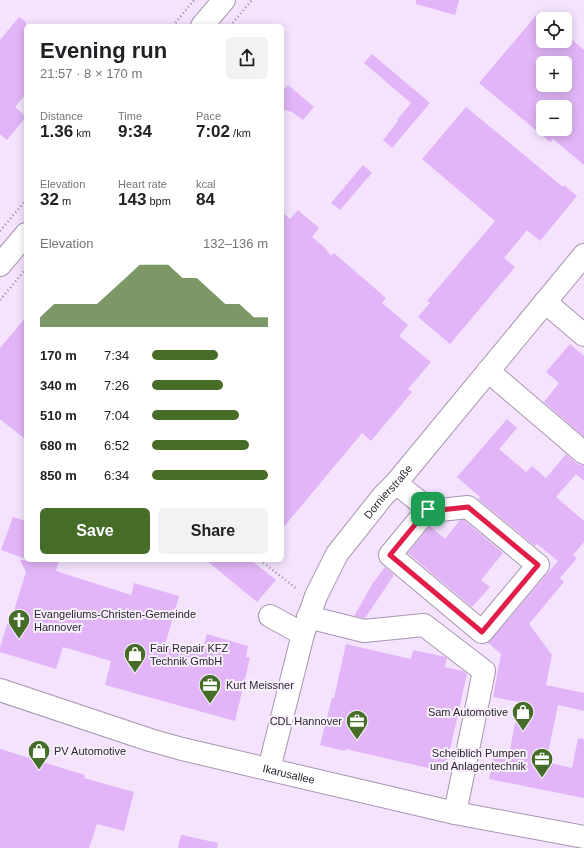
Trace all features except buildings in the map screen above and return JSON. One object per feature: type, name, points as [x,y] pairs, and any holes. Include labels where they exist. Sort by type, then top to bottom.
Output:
[{"type":"street","points":[[204,24],[224,0]]},
{"type":"street","points":[[0,265],[24,236]]},
{"type":"street","name":"Dornierstraße","points":[[269,769],[306,626],[316,596],[337,554],[383,496],[396,483],[584,256]]},
{"type":"street","points":[[545,302],[584,335]]},
{"type":"street","points":[[488,371],[584,453]]},
{"type":"street","points":[[396,483],[431,511],[468,507],[538,565],[482,632],[390,555],[428,509]]},
{"type":"street","points":[[270,616],[306,626],[364,631],[424,625],[484,670],[455,814]]},
{"type":"street","name":"Ikarusallee","points":[[0,690],[158,742],[455,814],[584,837]]},
{"type":"path","points":[[174,24],[194,0]]},
{"type":"path","points":[[232,24],[252,0]]},
{"type":"path","points":[[0,231],[24,202]]},
{"type":"path","points":[[0,300],[24,271]]},
{"type":"path","points":[[263,562],[297,589]]},
{"type":"shaded area","points":[[0,0],[584,0],[584,848],[0,848]]},
{"type":"place","name":"Evangeliums-Christen-Gemeinde Hannover","points":[[19,640]]},
{"type":"place","name":"Fair Repair KFZ Technik GmbH","points":[[135,674]]},
{"type":"place","name":"Kurt Meissner","points":[[210,704]]},
{"type":"place","name":"Sam Automotive","points":[[523,732]]},
{"type":"place","name":"CDL Hannover","points":[[357,740]]},
{"type":"place","name":"PV Automotive","points":[[39,770]]},
{"type":"place","name":"Scheiblich Pumpen und Anlagentechnik","points":[[542,778]]},
{"type":"route","points":[[468,507],[538,565],[482,632],[390,555],[428,509],[431,511],[468,507]]}]
